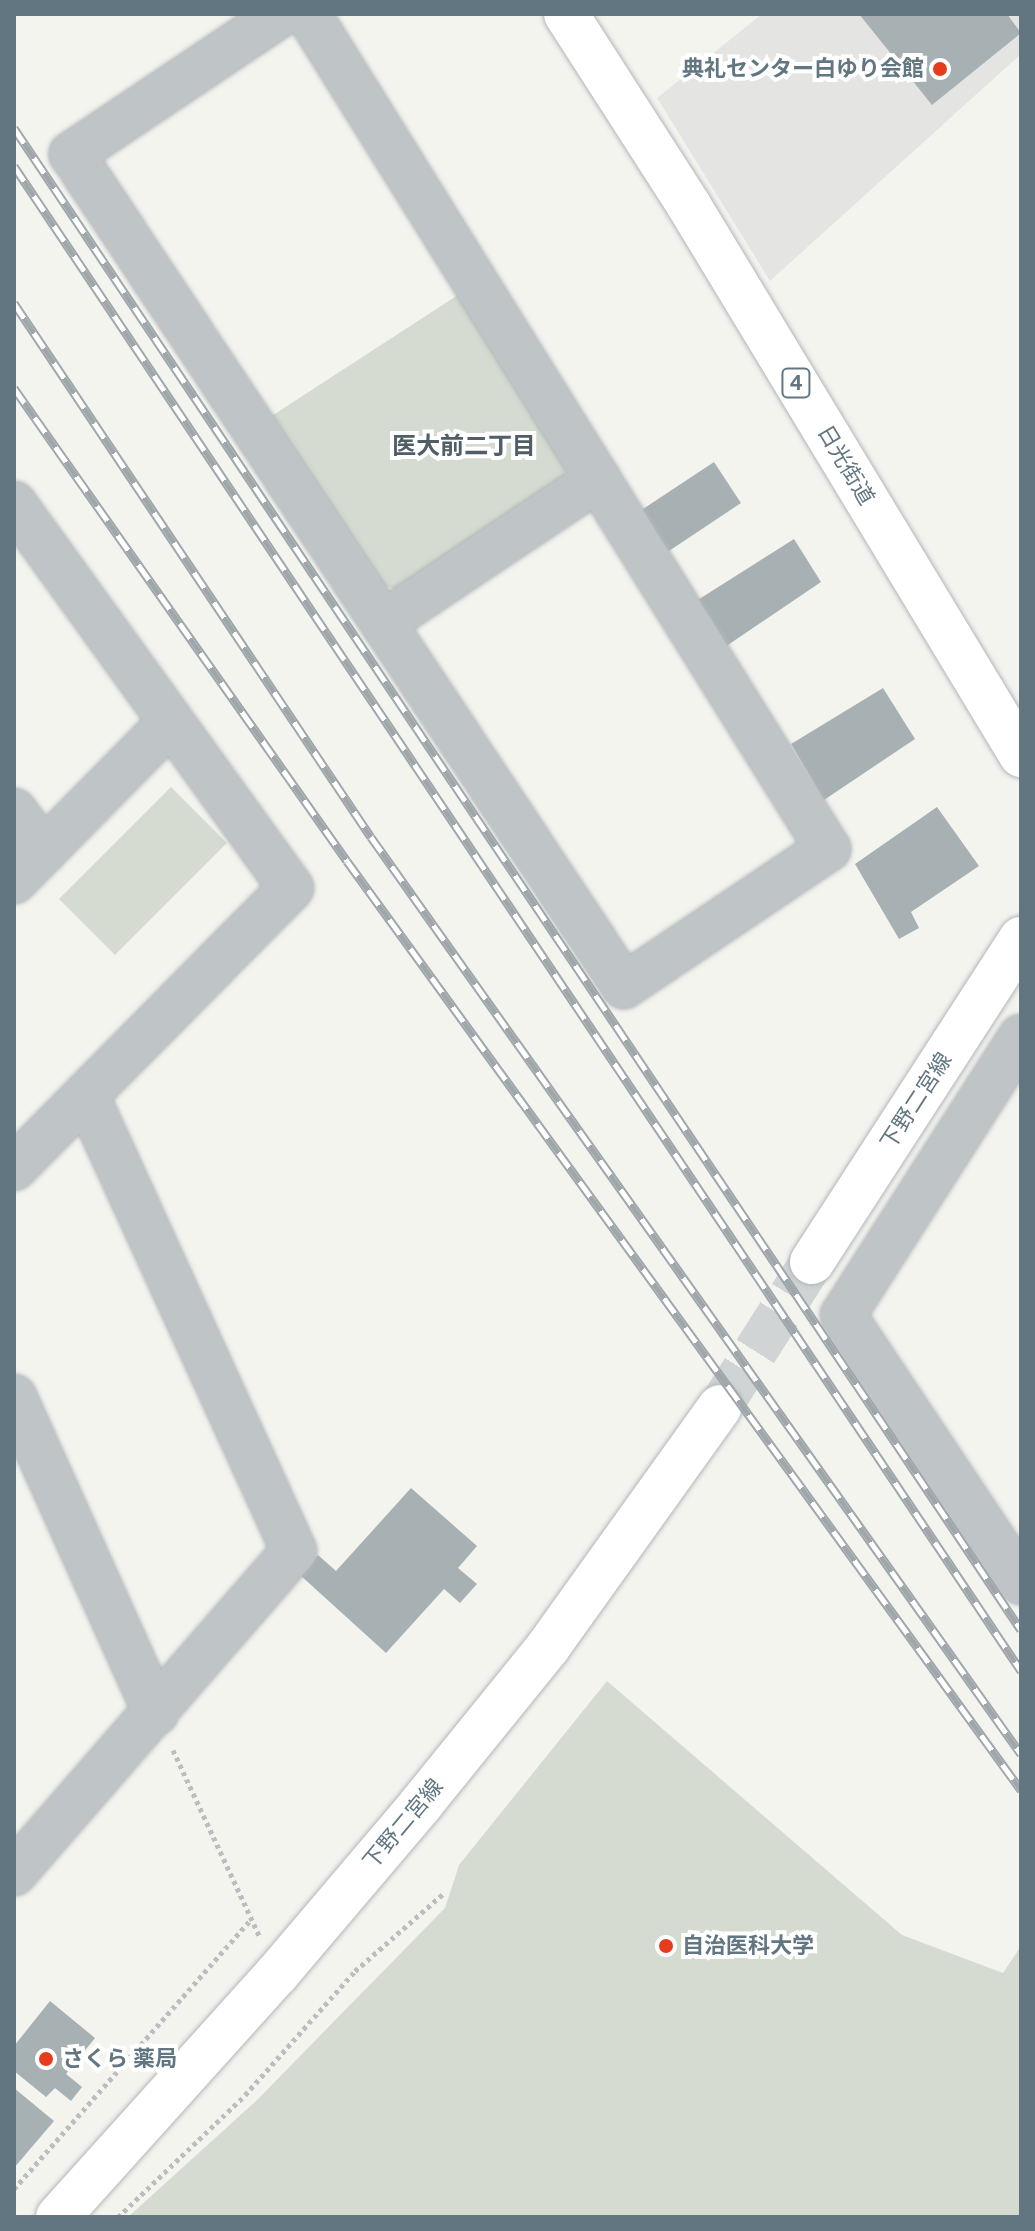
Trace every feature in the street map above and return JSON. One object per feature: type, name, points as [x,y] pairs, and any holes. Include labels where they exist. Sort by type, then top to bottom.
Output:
[{"type":"main road","name":"日光街道","points":[[566,14],[688,204],[1021,755]]},
{"type":"main road","name":"下野二宮線","points":[[812,1262],[1021,939]]},
{"type":"main road","name":"下野二宮線","points":[[58,2217],[277,1974],[548,1647],[720,1407]]},
{"type":"street","points":[[281,14],[72,154],[624,986],[828,849],[308,14]]},
{"type":"street","points":[[383,623],[598,479]]},
{"type":"street","points":[[14,504],[291,888],[14,1168]]},
{"type":"street","points":[[29,866],[171,722]]},
{"type":"street","points":[[14,811],[29,866]]},
{"type":"street","points":[[1021,1037],[843,1315],[1021,1582]]},
{"type":"street","points":[[20,1853],[156,1713],[294,1551],[86,1095]]},
{"type":"street","points":[[14,1397],[156,1713]]},
{"type":"path","points":[[156,1713],[277,1974]]},
{"type":"path","points":[[118,2217],[245,2095],[355,1971],[443,1894]]},
{"type":"path","points":[[14,2189],[251,1919]]},
{"type":"shaded area","points":[[762,14],[1021,14],[1021,54],[770,281],[657,98]]},
{"type":"shaded area","points":[[464,291],[567,459],[562,485],[406,591],[378,585],[267,419]]},
{"type":"shaded area","points":[[171,787],[227,843],[115,955],[59,899]]},
{"type":"shaded area","name":"自治医科大学","points":[[607,1681],[902,1935],[1003,1973],[1021,1946],[1021,2217],[128,2217],[256,2101],[445,1908],[459,1865]]},
{"type":"building","name":"典礼センター白ゆり会館","points":[[859,14],[1007,14],[1021,33],[932,105]]},
{"type":"building","points":[[714,462],[741,503],[666,553],[640,511]]},
{"type":"building","points":[[794,539],[821,582],[722,649],[693,603]]},
{"type":"building","points":[[883,688],[915,739],[824,800],[791,744]]},
{"type":"building","points":[[937,807],[979,866],[911,912],[919,928],[899,939],[855,864]]},
{"type":"building","points":[[411,1488],[477,1546],[458,1568],[477,1584],[460,1603],[444,1589],[386,1653],[300,1575],[318,1555],[336,1571]]},
{"type":"building","name":"さくら 薬局","points":[[50,2001],[95,2038],[66,2074],[82,2087],[71,2101],[55,2088],[46,2097],[14,2071],[14,2046]]},
{"type":"building","points":[[14,2088],[54,2121],[14,2168]]},
{"type":"tunnel","points":[[720,1407],[812,1262]]},
{"type":"railway","points":[[14,128],[1021,1630]]},
{"type":"railway","points":[[14,166],[1021,1671]]},
{"type":"railway","points":[[14,303],[371,837],[1021,1754]]},
{"type":"railway","points":[[14,388],[347,861],[1021,1790]]},
{"type":"place","name":"典礼センター白ゆり会館","points":[[940,69]]},
{"type":"place","name":"自治医科大学","points":[[666,1946]]},
{"type":"place","name":"さくら 薬局","points":[[46,2059]]},
{"type":"district","name":"医大前二丁目","points":[[464,446]]}]
